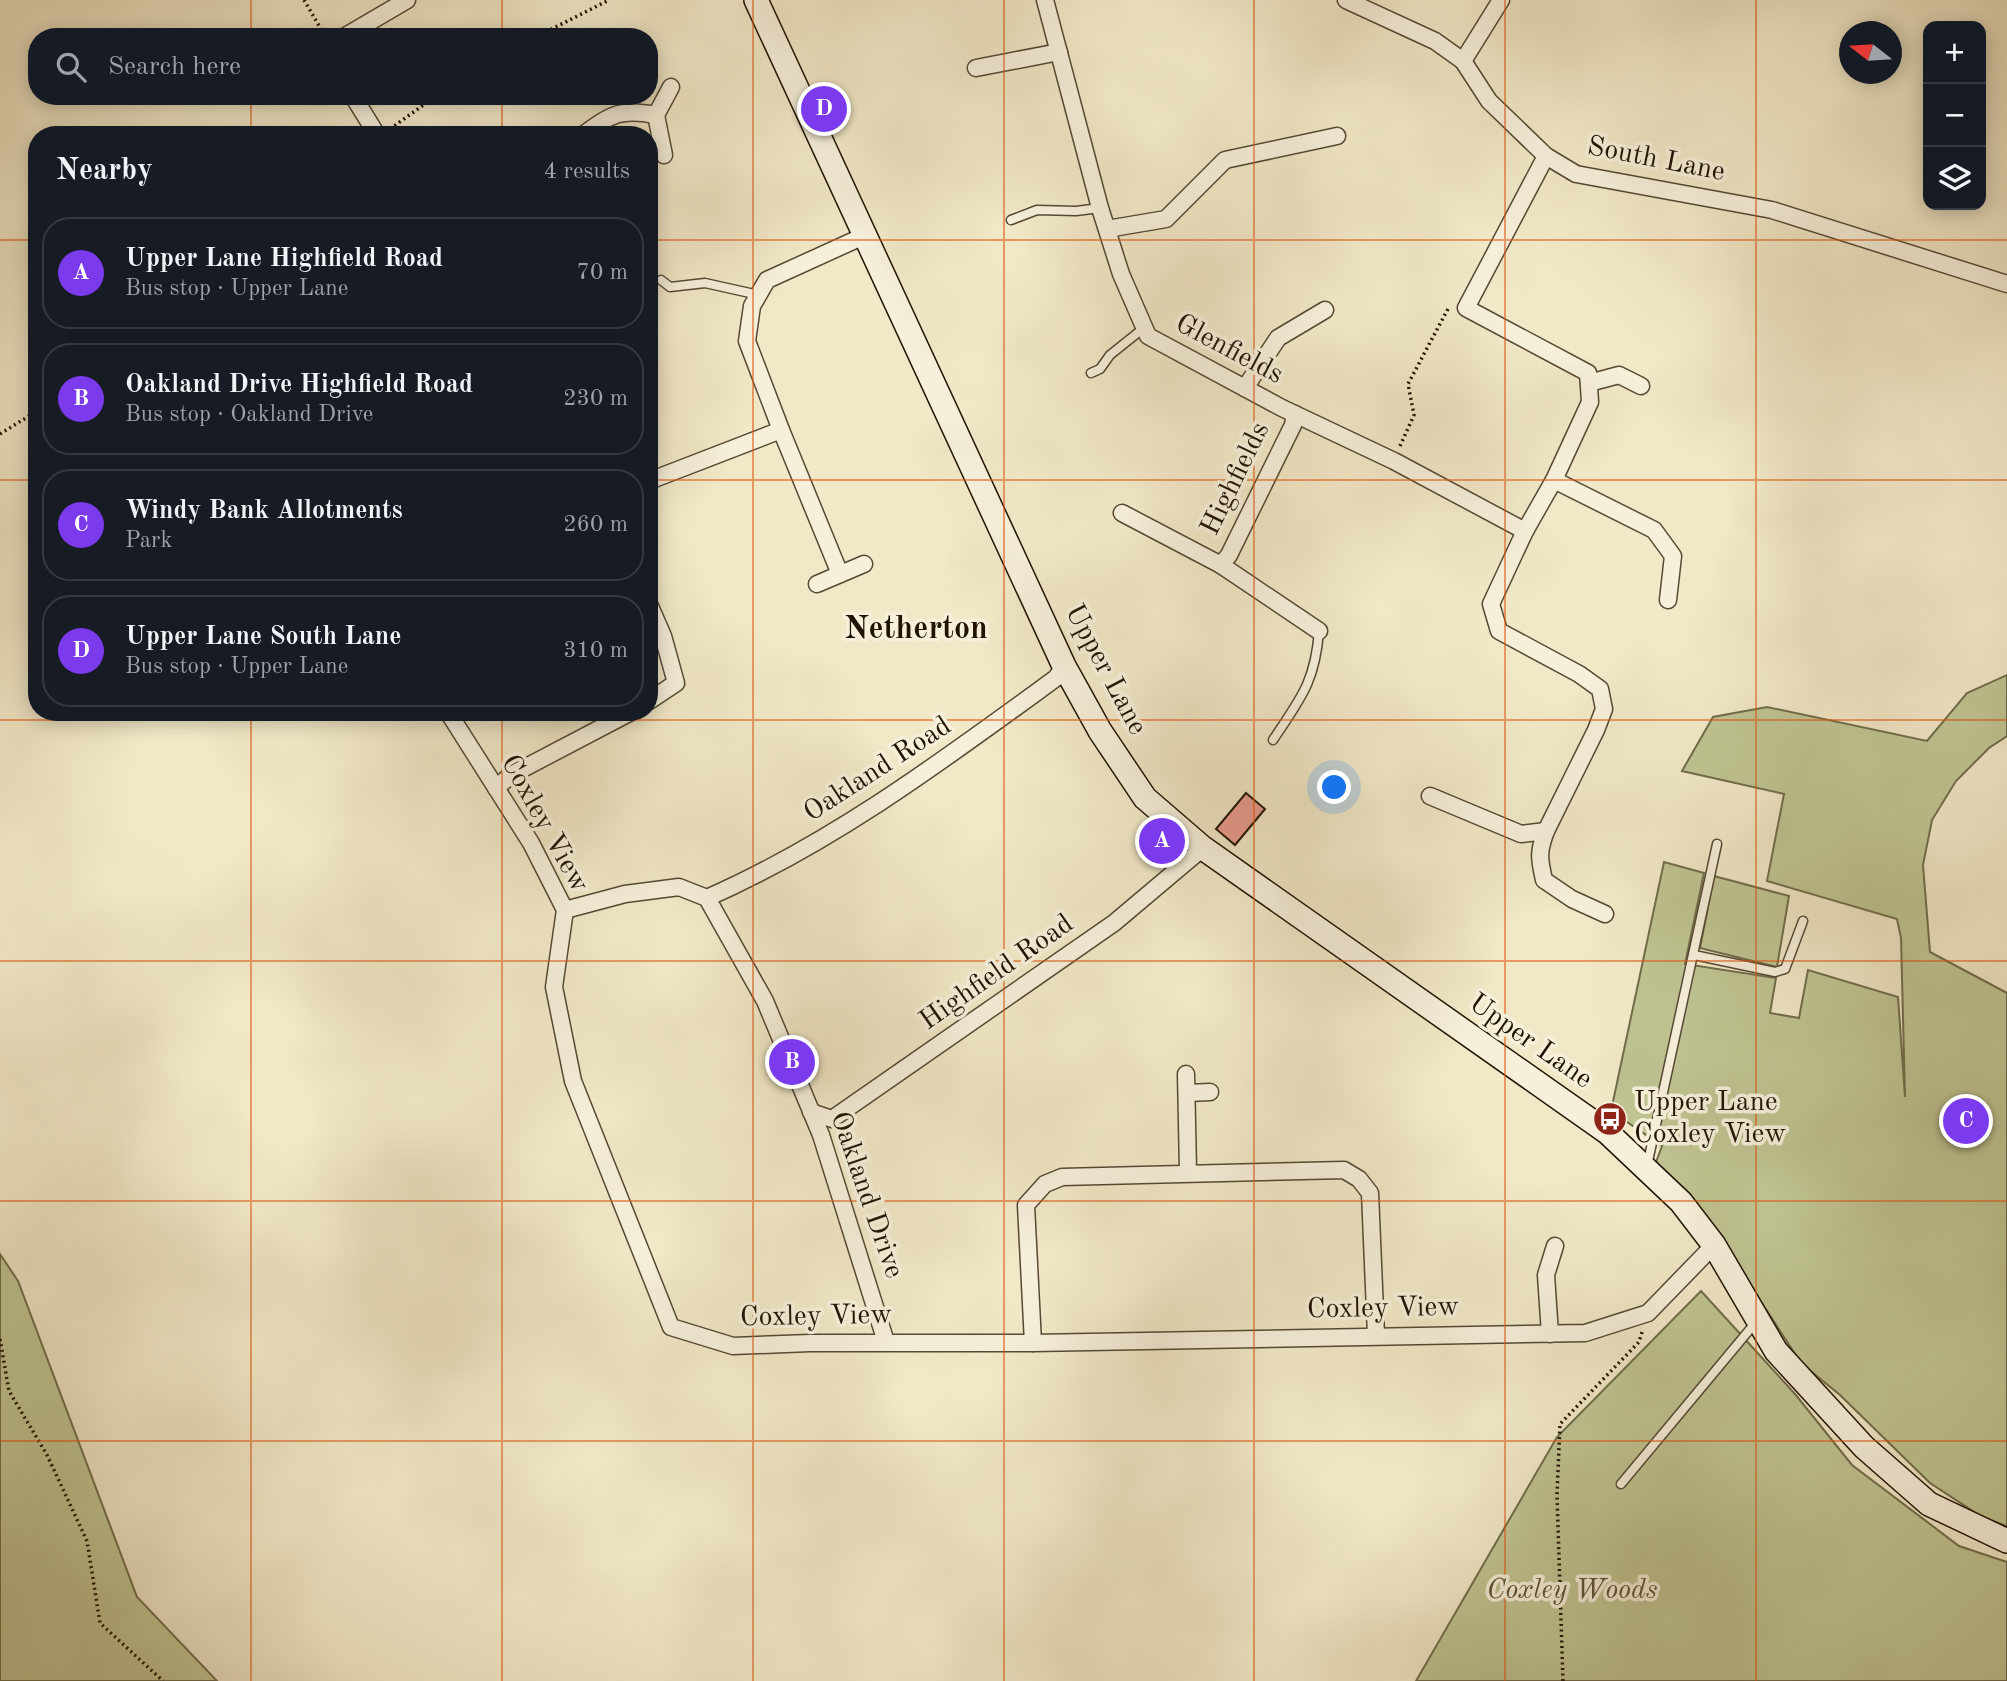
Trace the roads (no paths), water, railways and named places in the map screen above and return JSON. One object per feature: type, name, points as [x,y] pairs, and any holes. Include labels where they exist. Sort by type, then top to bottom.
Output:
[{"type":"main road","name":"Upper Lane","points":[[756,0],[1064,666],[1100,732],[1145,797],[1203,848],[1607,1132],[1681,1202],[1714,1245],[1776,1351],[1864,1447],[1929,1504],[2007,1541]]},
{"type":"street","name":"Glenfields","points":[[1045,0],[1100,208],[1121,274],[1149,336],[1525,531]]},
{"type":"street","name":"South Lane","points":[[1346,0],[1407,26],[1464,61],[1489,101],[1546,156],[1576,174],[1772,210],[2007,284]]},
{"type":"street","points":[[1464,61],[1501,0]]},
{"type":"street","points":[[359,28],[404,1]]},
{"type":"street","points":[[976,68],[1059,52]]},
{"type":"street","points":[[664,155],[656,115],[671,88]]},
{"type":"street","points":[[359,105],[371,126]]},
{"type":"street","points":[[595,126],[609,116],[634,111],[656,115]]},
{"type":"street","points":[[1107,229],[1166,219],[1225,160],[1337,136]]},
{"type":"street","points":[[1546,156],[1466,309],[1588,373],[1590,402],[1555,480],[1525,531],[1491,604],[1499,631],[1579,674],[1600,689],[1604,709],[1546,831],[1539,848],[1539,856],[1544,880],[1572,899],[1605,914]]},
{"type":"street","points":[[840,574],[747,341],[752,306],[767,280],[866,235]]},
{"type":"street","points":[[1245,388],[1278,338],[1325,310]]},
{"type":"street","points":[[1588,383],[1619,375],[1641,386]]},
{"type":"street","name":"Highfields","points":[[1221,565],[1257,501],[1293,425],[1295,414]]},
{"type":"street","points":[[658,477],[781,429]]},
{"type":"street","points":[[1555,480],[1654,530],[1673,555],[1668,600]]},
{"type":"street","name":"Highfields","points":[[1122,513],[1221,565],[1320,631]]},
{"type":"street","points":[[817,584],[864,564]]},
{"type":"street","points":[[658,625],[676,683],[658,695]]},
{"type":"street","name":"Oakland Road","points":[[707,898],[750,879],[806,848],[926,773],[1056,678],[1064,666]]},
{"type":"street","name":"Coxley View","points":[[454,721],[531,844],[565,910],[554,987],[573,1081],[671,1327],[733,1346],[1585,1333],[1648,1313],[1714,1245]]},
{"type":"street","points":[[496,788],[511,775],[614,721]]},
{"type":"street","points":[[1430,796],[1521,834],[1546,831]]},
{"type":"street","name":"Highfield Road","points":[[811,1112],[832,1119],[1114,923],[1203,848]]},
{"type":"street","points":[[565,910],[625,894],[679,887],[707,898]]},
{"type":"street","name":"Oakland Drive","points":[[707,898],[765,1001],[821,1135],[886,1342]]},
{"type":"street","points":[[1186,1074],[1188,1172]]},
{"type":"street","points":[[1186,1093],[1210,1092]]},
{"type":"street","points":[[1033,1343],[1026,1205],[1045,1184],[1062,1177],[1188,1172],[1344,1170],[1359,1179],[1370,1194],[1376,1335]]},
{"type":"street","points":[[1550,1334],[1546,1275],[1555,1246]]},
{"type":"lane","points":[[1011,220],[1037,210],[1076,211],[1100,208]]},
{"type":"lane","points":[[661,280],[670,287],[705,283],[759,295]]},
{"type":"lane","points":[[1091,373],[1100,369],[1110,355],[1145,327]]},
{"type":"lane","points":[[1273,740],[1297,707],[1308,685],[1320,631]]},
{"type":"lane","points":[[1647,1169],[1717,844]]},
{"type":"lane","points":[[1694,955],[1775,972],[1785,969],[1803,921]]},
{"type":"lane","points":[[1621,1484],[1758,1320]]},
{"type":"place","name":"Upper Lane South Lane","points":[[824,109]]},
{"type":"place","name":"Upper Lane Highfield Road","points":[[1162,841]]},
{"type":"place","name":"Oakland Drive Highfield Road","points":[[792,1062]]},
{"type":"place","name":"Upper Lane Coxley View","points":[[1610,1119]]},
{"type":"place","name":"Windy Bank Allotments","points":[[1966,1121]]},
{"type":"district","name":"Netherton","points":[[916,630]]},
{"type":"park label","name":"Coxley Woods","points":[[1572,1591]]}]
